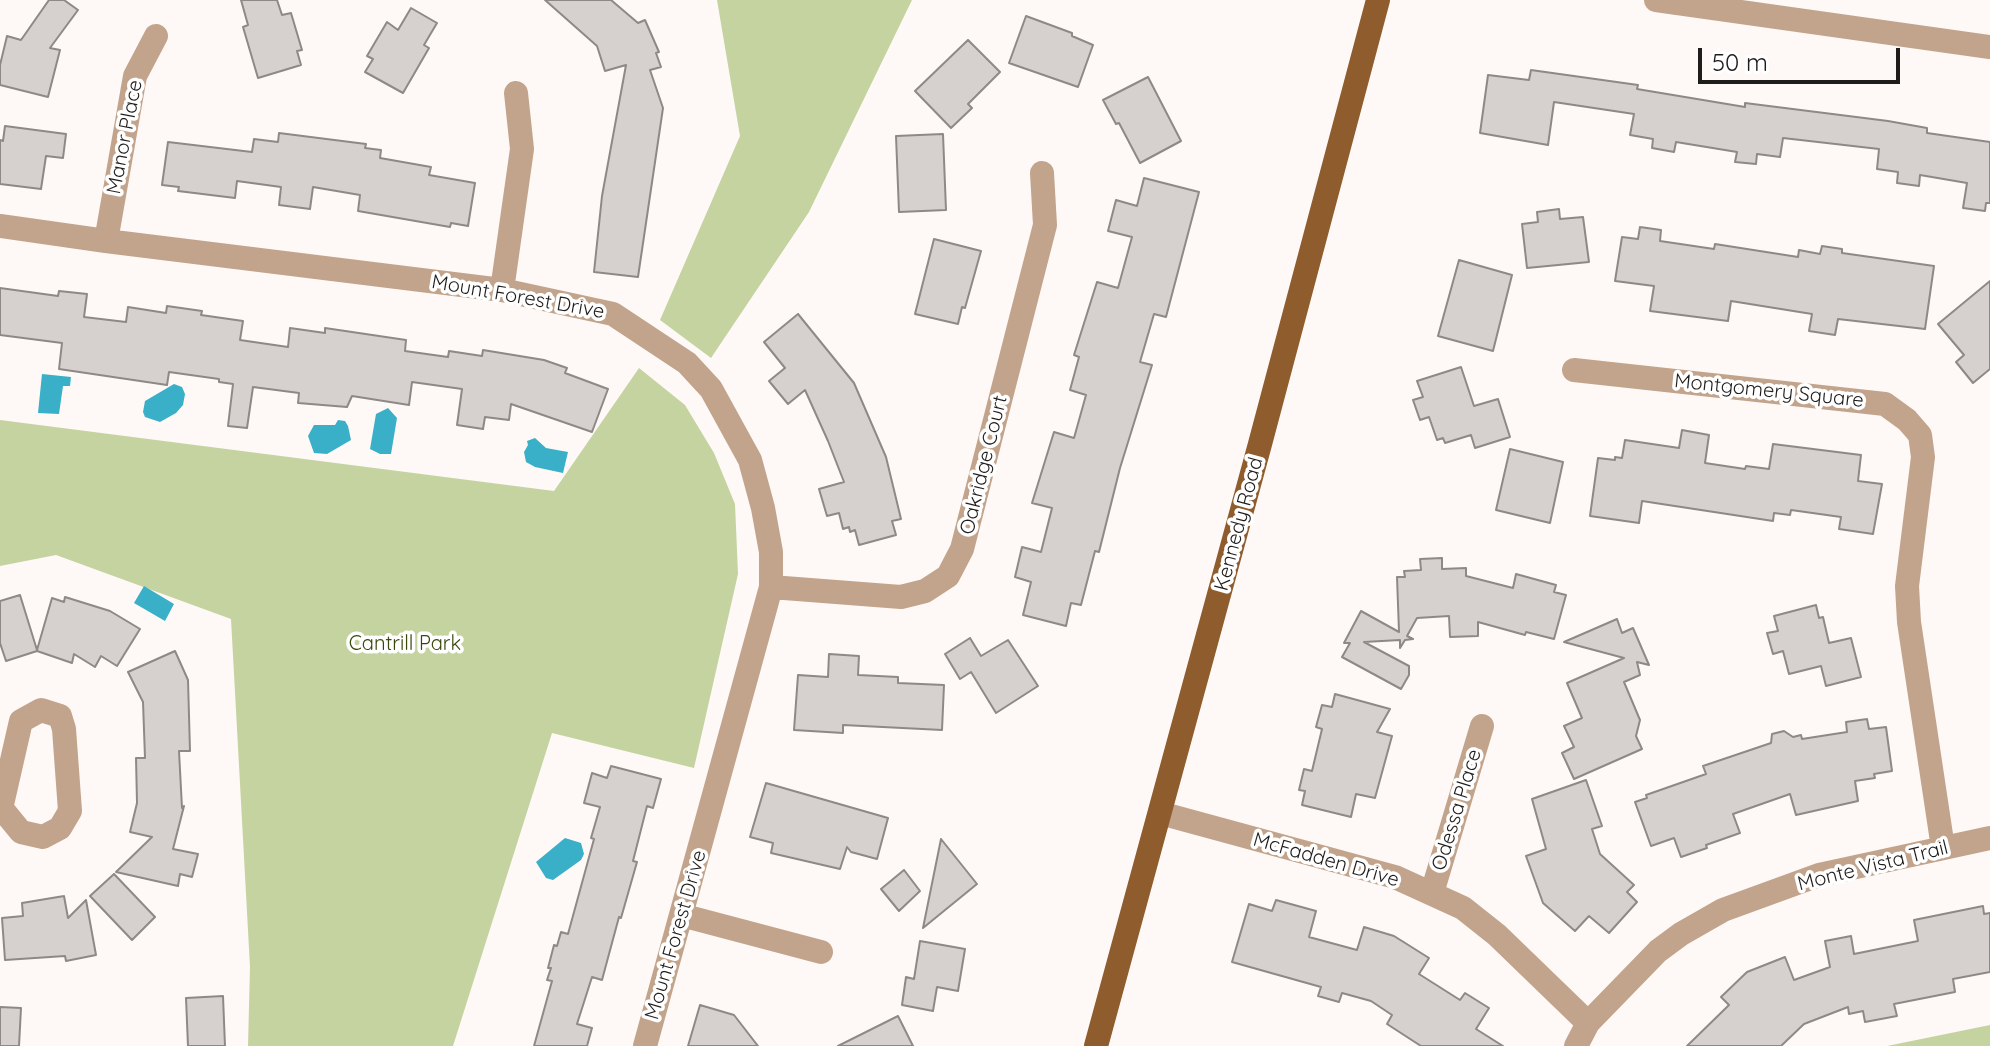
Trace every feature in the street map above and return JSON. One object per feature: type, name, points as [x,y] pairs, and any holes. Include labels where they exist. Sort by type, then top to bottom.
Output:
[{"type":"main road","name":"Kennedy Road","points":[[1096,1046],[1378,0]]},
{"type":"street","points":[[1656,0],[1990,47]]},
{"type":"street","name":"Manor Place","points":[[106,241],[135,76],[156,36]]},
{"type":"street","points":[[502,290],[522,149],[516,93]]},
{"type":"street","name":"Oakridge Court","points":[[771,587],[901,597],[925,591],[948,576],[962,549],[1045,225],[1042,173]]},
{"type":"street","name":"Mount Forest Drive","points":[[0,226],[502,290],[613,314],[687,363],[711,389],[750,460],[771,552],[771,587],[645,1046]]},
{"type":"street","name":"Montgomery Square","points":[[1574,370],[1885,404],[1907,420],[1920,435],[1923,457],[1907,586],[1909,622],[1943,848]]},
{"type":"street","points":[[41,710],[60,716],[64,729],[70,811],[60,828],[43,837],[21,832],[1,811],[21,721],[41,710]]},
{"type":"street","name":"Odessa Place","points":[[1432,893],[1482,726]]},
{"type":"street","name":"McFadden Drive","points":[[1160,813],[1395,877],[1463,908],[1497,935],[1588,1023]]},
{"type":"street","name":"Monte Vista Trail","points":[[1576,1046],[1588,1023],[1658,951],[1723,910],[1819,875],[1990,838]]},
{"type":"street","points":[[681,915],[821,952]]},
{"type":"green space","points":[[717,0],[912,0],[809,212],[711,358],[660,320],[740,136]]},
{"type":"green space","name":"Cantrill Park","points":[[639,368],[685,405],[714,453],[735,504],[738,574],[694,768],[552,733],[453,1046],[248,1046],[250,967],[231,619],[56,555],[0,566],[0,420],[554,491]]},
{"type":"green space","points":[[1990,1025],[1990,1046],[1887,1046]]},
{"type":"water","points":[[42,374],[71,377],[70,386],[63,386],[59,414],[38,413]]},
{"type":"water","points":[[174,384],[182,387],[185,394],[183,405],[176,413],[160,422],[145,417],[145,401]]},
{"type":"water","points":[[388,408],[397,418],[391,454],[380,454],[370,449],[376,414]]},
{"type":"water","points":[[338,420],[345,421],[351,440],[327,454],[314,453],[308,436],[314,425],[335,425]]},
{"type":"water","points":[[535,438],[546,448],[568,452],[563,473],[526,462],[524,452],[527,441]]},
{"type":"water","points":[[144,586],[174,604],[165,621],[134,603]]},
{"type":"water","points":[[565,838],[581,843],[584,854],[581,860],[553,880],[546,878],[536,862]]},
{"type":"building","points":[[49,0],[64,0],[78,10],[50,48],[60,50],[48,97],[0,85],[0,65],[7,36],[21,40]]},
{"type":"building","points":[[241,0],[277,0],[282,15],[291,13],[302,50],[297,51],[301,65],[258,78],[243,27],[248,25]]},
{"type":"building","points":[[545,0],[611,0],[638,23],[645,20],[659,52],[656,53],[661,67],[650,70],[663,108],[638,277],[594,272],[602,196],[626,65],[605,71],[597,46]]},
{"type":"building","points":[[411,8],[437,23],[424,45],[429,48],[403,93],[365,72],[373,59],[367,56],[387,22],[398,30]]},
{"type":"building","points":[[1026,16],[1072,33],[1072,36],[1093,45],[1078,87],[1009,63]]},
{"type":"building","points":[[968,40],[1000,72],[968,104],[972,108],[951,128],[915,91]]},
{"type":"building","points":[[1531,70],[1638,85],[1637,89],[1745,107],[1745,103],[1888,121],[1927,128],[1927,133],[1990,142],[1990,203],[1986,203],[1985,211],[1963,208],[1967,183],[1920,175],[1919,186],[1897,183],[1898,172],[1877,169],[1879,149],[1783,138],[1780,157],[1757,154],[1756,164],[1735,162],[1737,152],[1676,142],[1674,152],[1652,148],[1653,139],[1630,135],[1634,114],[1554,102],[1548,145],[1480,133],[1488,75],[1529,80]]},
{"type":"building","points":[[1148,77],[1181,141],[1140,163],[1103,100]]},
{"type":"building","points":[[5,126],[66,134],[63,158],[46,156],[41,189],[0,184],[0,140],[3,141]]},
{"type":"building","points":[[279,133],[366,144],[365,148],[381,150],[380,158],[431,167],[429,175],[475,183],[468,226],[451,223],[450,227],[358,211],[360,195],[313,187],[310,209],[279,205],[281,187],[237,181],[235,198],[178,191],[179,187],[162,185],[168,142],[252,152],[254,139],[278,142]]},
{"type":"building","points":[[943,134],[946,210],[899,212],[896,136]]},
{"type":"building","points":[[1144,178],[1199,192],[1166,317],[1154,314],[1140,362],[1152,365],[1120,468],[1099,552],[1095,551],[1081,605],[1071,603],[1066,626],[1023,615],[1031,582],[1015,577],[1022,547],[1041,552],[1052,508],[1032,503],[1054,432],[1074,438],[1086,395],[1070,390],[1079,357],[1074,355],[1097,282],[1118,288],[1132,237],[1108,231],[1116,200],[1137,206]]},
{"type":"building","points":[[1559,209],[1560,219],[1583,217],[1589,262],[1527,268],[1522,224],[1538,222],[1537,212]]},
{"type":"building","points":[[1640,227],[1661,230],[1660,241],[1714,249],[1715,244],[1798,257],[1799,250],[1820,254],[1822,246],[1842,249],[1842,253],[1934,266],[1925,329],[1838,319],[1835,335],[1809,331],[1812,314],[1731,301],[1728,321],[1650,311],[1654,286],[1615,281],[1622,237],[1638,239]]},
{"type":"building","points":[[934,239],[981,251],[958,324],[915,314]]},
{"type":"building","points":[[1459,260],[1512,275],[1493,351],[1438,336]]},
{"type":"building","points":[[1990,281],[1990,369],[1973,383],[1956,362],[1964,355],[1938,324]]},
{"type":"building","points":[[0,288],[58,296],[59,291],[87,294],[84,317],[126,322],[128,307],[166,313],[167,306],[202,311],[201,315],[243,321],[240,340],[288,347],[290,328],[325,333],[325,328],[406,340],[405,351],[448,357],[449,351],[482,356],[483,350],[544,360],[567,368],[565,373],[608,389],[592,432],[511,404],[509,420],[485,417],[483,429],[457,425],[462,389],[412,382],[409,405],[352,396],[347,407],[298,403],[299,393],[253,387],[247,428],[228,426],[233,384],[169,372],[167,385],[59,369],[62,343],[0,335]]},
{"type":"building","points":[[798,314],[854,383],[886,457],[901,519],[892,521],[896,535],[859,545],[855,530],[850,532],[849,527],[843,529],[839,513],[827,516],[819,489],[844,482],[828,441],[805,390],[788,404],[769,381],[785,368],[764,342]]},
{"type":"building","points":[[1461,367],[1474,406],[1498,399],[1510,437],[1475,448],[1471,435],[1445,443],[1443,438],[1437,440],[1429,417],[1420,420],[1413,400],[1423,397],[1417,381]]},
{"type":"building","points":[[1682,430],[1709,435],[1705,463],[1745,469],[1746,466],[1769,469],[1773,444],[1861,455],[1858,481],[1882,484],[1873,534],[1839,529],[1841,517],[1791,510],[1790,515],[1774,513],[1773,521],[1642,501],[1639,523],[1590,516],[1598,458],[1622,458],[1625,440],[1679,448]]},
{"type":"building","points":[[1510,449],[1563,462],[1550,523],[1496,510]]},
{"type":"building","points":[[1442,558],[1442,569],[1466,568],[1466,576],[1513,588],[1516,574],[1556,585],[1554,592],[1566,595],[1554,639],[1526,632],[1525,635],[1478,622],[1478,636],[1450,637],[1449,616],[1417,618],[1407,636],[1413,639],[1405,640],[1400,648],[1400,640],[1364,642],[1409,666],[1409,675],[1401,689],[1342,657],[1350,643],[1344,643],[1361,611],[1399,632],[1397,577],[1405,577],[1404,571],[1421,570],[1420,559]]},
{"type":"building","points":[[20,595],[37,650],[52,598],[64,602],[65,597],[110,611],[140,629],[117,666],[101,656],[95,667],[74,654],[72,663],[37,651],[6,661],[0,643],[0,601]]},
{"type":"building","points":[[1816,605],[1819,618],[1823,617],[1829,643],[1851,638],[1861,677],[1826,686],[1821,666],[1789,674],[1783,651],[1773,654],[1767,633],[1778,631],[1774,616]]},
{"type":"building","points":[[1617,619],[1622,633],[1633,628],[1649,665],[1637,662],[1640,675],[1624,682],[1640,720],[1636,736],[1642,749],[1574,779],[1562,753],[1574,747],[1564,726],[1582,718],[1567,683],[1624,658],[1564,642]]},
{"type":"building","points":[[970,638],[981,656],[1008,640],[1038,686],[996,713],[971,672],[960,679],[945,654]]},
{"type":"building","points":[[175,651],[188,680],[190,751],[179,751],[182,808],[184,806],[173,849],[198,854],[192,877],[180,874],[178,886],[116,872],[152,837],[130,832],[137,803],[136,758],[145,758],[143,702],[128,672]]},
{"type":"building","points":[[829,654],[859,656],[858,675],[898,677],[898,683],[944,685],[942,730],[843,725],[843,733],[794,730],[798,675],[828,677]]},
{"type":"building","points":[[1335,694],[1390,709],[1377,732],[1392,736],[1375,798],[1356,794],[1351,817],[1302,805],[1305,791],[1299,790],[1304,769],[1312,771],[1322,729],[1316,727],[1322,705],[1332,707]]},
{"type":"building","points":[[1867,719],[1869,729],[1886,727],[1892,771],[1855,781],[1858,801],[1796,815],[1790,794],[1733,814],[1740,833],[1706,845],[1707,848],[1681,857],[1674,838],[1651,846],[1635,802],[1647,798],[1646,795],[1706,774],[1703,766],[1771,743],[1772,734],[1784,731],[1793,737],[1801,735],[1802,739],[1847,732],[1846,722]]},
{"type":"building","points":[[611,766],[661,779],[653,808],[647,806],[633,861],[637,862],[602,980],[592,977],[577,1024],[592,1028],[587,1046],[534,1046],[552,981],[547,980],[554,945],[557,946],[561,932],[568,934],[594,839],[591,838],[600,807],[584,803],[592,773],[607,778]]},
{"type":"building","points":[[1586,780],[1602,826],[1592,829],[1600,854],[1634,885],[1627,892],[1637,902],[1609,933],[1589,916],[1575,931],[1543,903],[1526,856],[1546,849],[1532,799]]},
{"type":"building","points":[[766,783],[888,818],[877,859],[851,852],[847,847],[840,869],[771,853],[773,843],[750,837]]},
{"type":"building","points":[[941,839],[977,884],[923,928]]},
{"type":"building","points":[[904,870],[920,891],[899,911],[881,889]]},
{"type":"building","points":[[114,874],[155,917],[132,940],[90,896]]},
{"type":"building","points":[[64,896],[68,918],[86,900],[96,955],[66,961],[65,956],[5,960],[2,918],[23,916],[22,903]]},
{"type":"building","points":[[1276,900],[1316,911],[1309,937],[1357,950],[1364,927],[1394,936],[1429,958],[1419,974],[1460,1000],[1465,993],[1489,1008],[1476,1029],[1503,1046],[1421,1046],[1387,1024],[1392,1015],[1371,1001],[1342,993],[1339,1002],[1318,996],[1321,987],[1232,962],[1249,904],[1272,911]]},
{"type":"building","points":[[1983,906],[1984,914],[1990,913],[1990,972],[1953,979],[1955,992],[1894,1004],[1897,1016],[1865,1022],[1863,1011],[1849,1014],[1848,1007],[1804,1024],[1781,1046],[1687,1046],[1729,1005],[1721,997],[1747,972],[1785,957],[1794,980],[1830,967],[1825,941],[1851,936],[1854,954],[1918,941],[1914,920]]},
{"type":"building","points":[[920,941],[965,949],[958,991],[937,987],[933,1011],[902,1005],[906,977],[914,979]]},
{"type":"building","points":[[223,996],[225,1046],[188,1046],[186,998]]},
{"type":"building","points":[[700,1005],[734,1015],[758,1046],[688,1046]]},
{"type":"building","points":[[0,1007],[21,1008],[19,1046],[0,1046]]},
{"type":"building","points":[[898,1016],[913,1046],[838,1046]]}]
